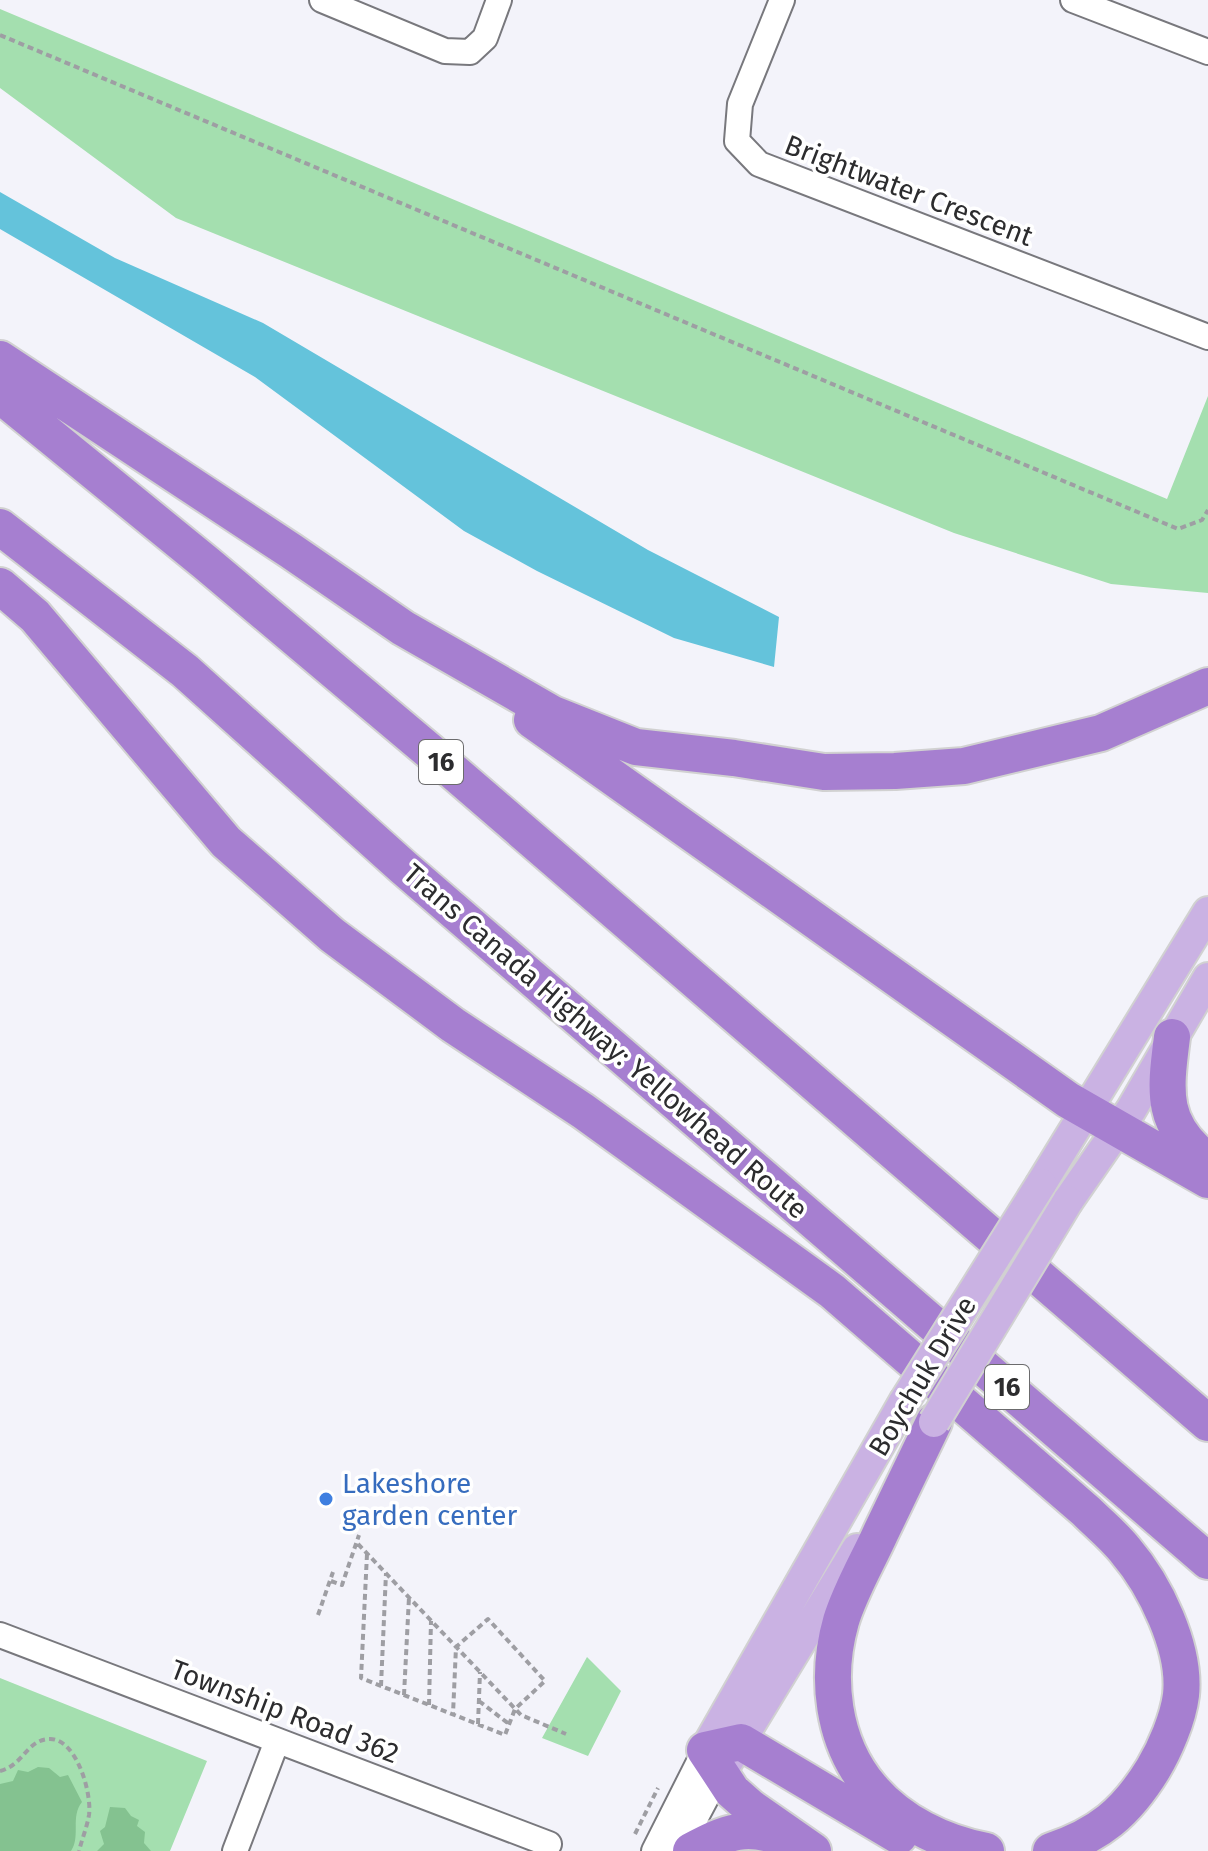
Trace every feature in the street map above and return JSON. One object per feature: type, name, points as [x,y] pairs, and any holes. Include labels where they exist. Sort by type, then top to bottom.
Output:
[{"type":"highway","points":[[0,359],[403,628],[1086,1111],[1208,1180]]},
{"type":"highway","name":"16","points":[[0,395],[434,755],[1208,1423]]},
{"type":"highway","name":"Trans Canada Highway: Yellowhead Route","points":[[0,527],[185,671],[403,867],[1208,1561]]},
{"type":"highway","points":[[0,586],[35,616],[226,842],[332,935],[453,1025],[583,1111],[832,1291],[1086,1511],[1125,1549],[1152,1587],[1166,1620],[1180,1660],[1181,1696],[1158,1760],[1135,1797],[1108,1824],[1051,1851]]},
{"type":"highway","points":[[403,628],[553,714],[636,747],[824,772],[964,766],[1036,750],[1101,733],[1208,686]]},
{"type":"highway","points":[[1172,1037],[1167,1075],[1169,1115],[1193,1150],[1208,1161]]},
{"type":"highway","points":[[919,1412],[841,1620],[834,1658],[833,1699],[842,1738],[864,1779],[886,1805],[953,1844],[986,1851]]},
{"type":"highway","points":[[812,1851],[732,1791],[713,1761],[741,1742],[910,1843],[929,1851]]},
{"type":"highway","points":[[691,1851],[725,1833],[749,1831],[773,1834],[812,1851]]},
{"type":"main road","name":"Boychuk Drive","points":[[741,1742],[1041,1184],[1208,912]]},
{"type":"main road","name":"Boychuk Drive","points":[[713,1761],[919,1412],[1118,1128],[1208,978]]},
{"type":"street","points":[[322,0],[445,51],[470,52],[485,38],[499,0]]},
{"type":"street","name":"Brightwater Crescent","points":[[782,0],[740,104],[737,141],[759,164],[1208,337]]},
{"type":"street","points":[[1073,0],[1208,52]]},
{"type":"street","name":"Township Road 362","points":[[0,1635],[549,1844]]},
{"type":"street","points":[[235,1851],[277,1741]]},
{"type":"street","name":"Boychuk Drive","points":[[654,1851],[713,1761]]},
{"type":"street","name":"Boychuk Drive","points":[[678,1851],[713,1761]]},
{"type":"path","points":[[0,35],[1178,529],[1202,520],[1208,510]]},
{"type":"path","points":[[331,1581],[342,1585],[359,1535]]},
{"type":"path","points":[[358,1544],[521,1715],[566,1734]]},
{"type":"path","points":[[367,1554],[361,1678],[505,1735],[515,1709],[545,1681],[488,1619],[456,1647],[453,1714]]},
{"type":"path","points":[[318,1615],[333,1572]]},
{"type":"path","points":[[381,1686],[386,1573]]},
{"type":"path","points":[[404,1695],[409,1597]]},
{"type":"path","points":[[429,1705],[431,1621]]},
{"type":"path","points":[[478,1724],[480,1672]]},
{"type":"path","points":[[479,1701],[509,1725]]},
{"type":"path","points":[[0,1771],[12,1768],[37,1742],[51,1739],[64,1743],[78,1763],[87,1786],[89,1813],[79,1851]]},
{"type":"green space","points":[[0,9],[1167,499],[1208,396],[1208,593],[1111,584],[954,533],[176,218],[0,88]]},
{"type":"green space","points":[[587,1657],[621,1691],[588,1756],[542,1738]]},
{"type":"green space","points":[[0,1678],[207,1761],[170,1851],[0,1851]]},
{"type":"green space","points":[[38,1767],[49,1768],[60,1777],[68,1775],[82,1802],[78,1808],[74,1845],[71,1851],[0,1851],[0,1784],[13,1781],[18,1770],[28,1772]]},
{"type":"green space","points":[[110,1807],[125,1808],[139,1820],[137,1826],[145,1832],[144,1843],[151,1851],[97,1851],[104,1844],[100,1831],[105,1827]]},
{"type":"water","points":[[0,192],[115,258],[263,323],[648,550],[779,617],[774,667],[674,638],[537,571],[464,531],[255,377],[0,229]]},
{"type":"place","name":"Lakeshore garden center","points":[[326,1499]]}]
